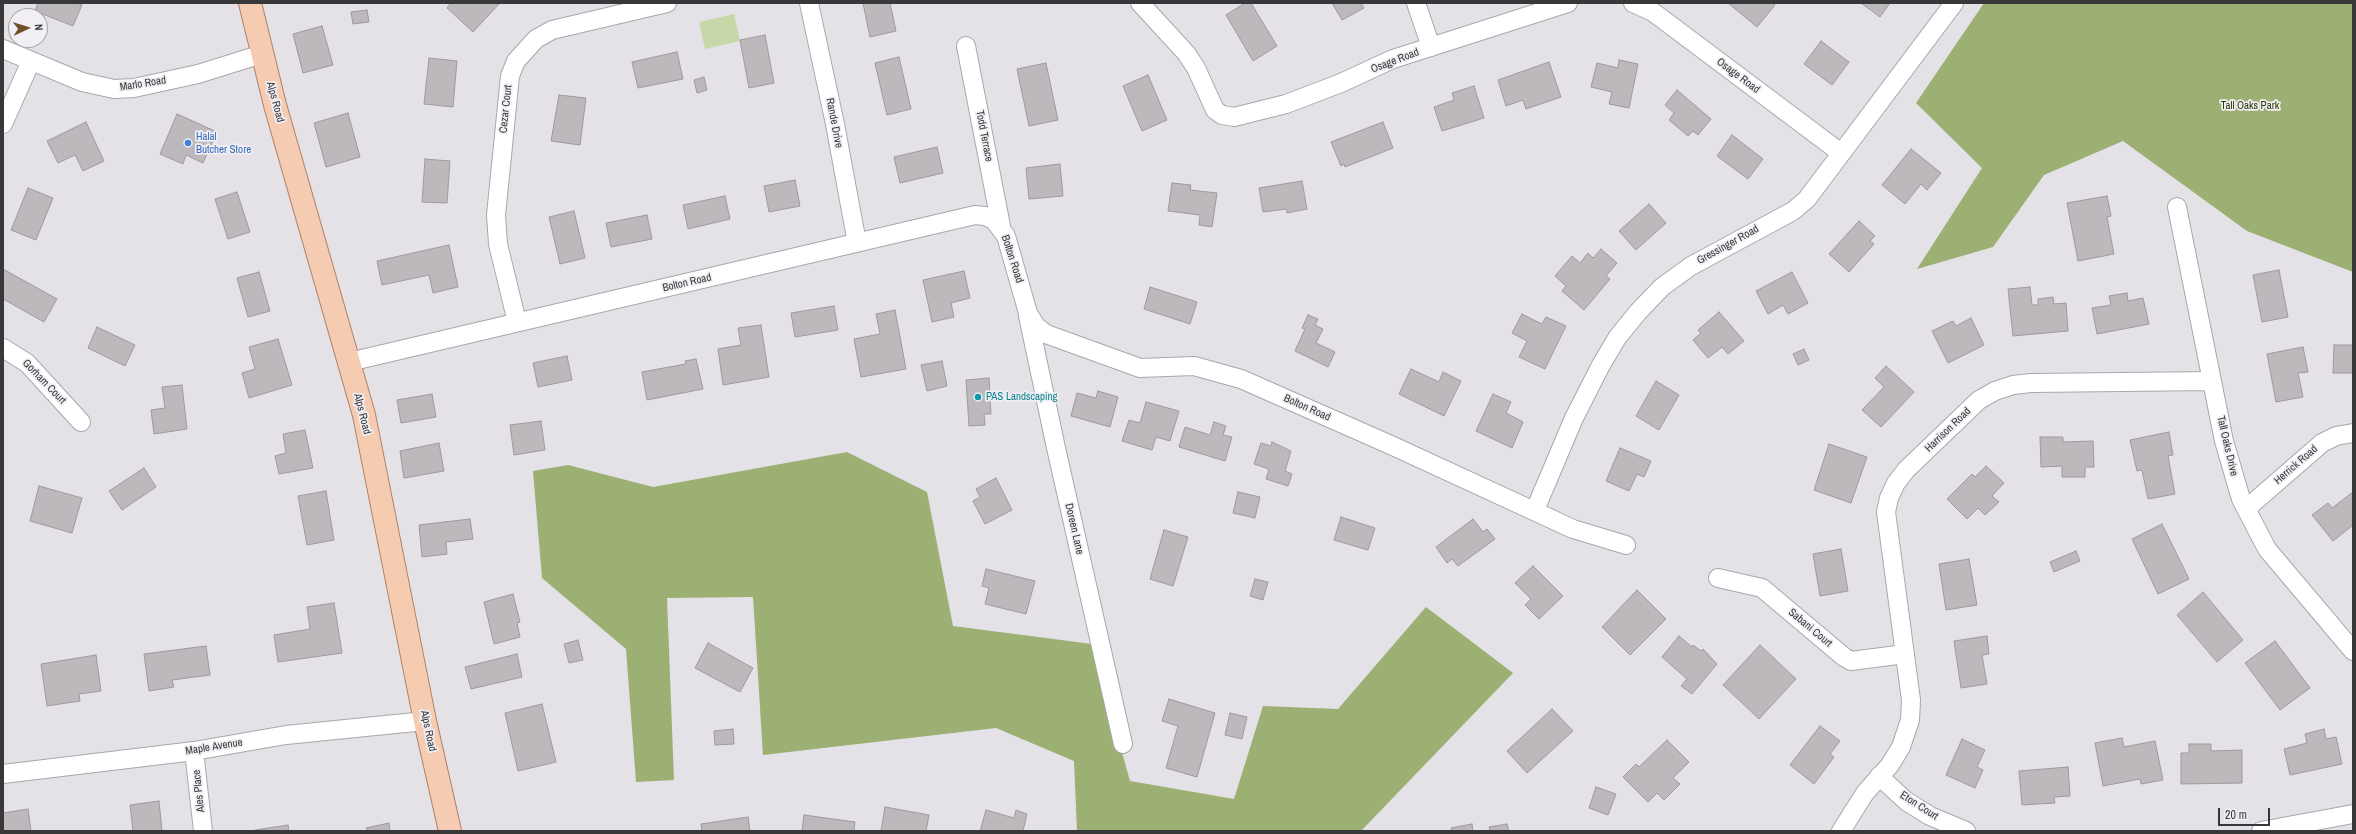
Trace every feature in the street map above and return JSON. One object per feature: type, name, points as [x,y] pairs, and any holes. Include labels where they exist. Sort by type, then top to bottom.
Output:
[{"type":"main road","name":"Alps Road","points":[[250,3],[262,54],[364,415],[425,721],[450,831]]},
{"type":"street","name":"Cezar Court","points":[[516,322],[498,244],[496,215],[510,76],[516,61],[536,39],[552,30],[667,3]]},
{"type":"street","name":"Rande Drive","points":[[809,3],[835,124],[857,243]]},
{"type":"street","name":"Osage Road","points":[[1140,3],[1186,53],[1196,68],[1215,110],[1222,116],[1234,118],[1286,104],[1341,83],[1393,59],[1568,3]]},
{"type":"street","points":[[1416,3],[1431,47]]},
{"type":"street","name":"Osage Road","points":[[1633,3],[1653,12],[1841,153]]},
{"type":"street","name":"Gressinger Road","points":[[1535,510],[1574,418],[1601,365],[1617,338],[1638,312],[1662,287],[1691,266],[1793,211],[1807,199],[1954,3]]},
{"type":"street","name":"Todd Terrace","points":[[966,46],[1001,226]]},
{"type":"street","name":"Marlo Road","points":[[3,49],[82,82],[114,89],[134,88],[198,74],[262,54]]},
{"type":"street","points":[[3,124],[31,61]]},
{"type":"street","name":"Tall Oaks Drive","points":[[2177,207],[2212,381],[2233,475],[2246,509],[2267,549],[2353,651]]},
{"type":"street","name":"Bolton Road","points":[[348,362],[975,215],[990,218],[1001,226],[1006,236],[1028,313],[1036,326],[1046,334],[1140,368],[1194,366],[1241,379],[1535,510],[1573,529],[1626,545]]},
{"type":"street","name":"Doreen Lane","points":[[1028,313],[1056,448],[1123,744]]},
{"type":"street","name":"Gorham Court","points":[[3,348],[27,363],[81,422]]},
{"type":"street","name":"Harrison Road","points":[[1880,776],[1890,765],[1907,734],[1911,700],[1886,512],[1889,498],[1896,483],[1906,470],[1979,400],[2001,389],[2031,383],[2212,381]]},
{"type":"street","name":"Herrick Road","points":[[2246,509],[2322,443],[2336,436],[2353,433]]},
{"type":"street","name":"Sabani Court","points":[[1718,578],[1762,588],[1844,657],[1851,661],[1905,654]]},
{"type":"street","name":"Maple Avenue","points":[[3,774],[194,750],[286,735],[425,721]]},
{"type":"street","name":"Ales Place","points":[[194,750],[203,831]]},
{"type":"street","points":[[1841,831],[1865,793],[1880,776]]},
{"type":"street","name":"Eton Court","points":[[1880,776],[1906,801],[1930,816],[1966,831]]},
{"type":"street","points":[[2261,831],[2353,814]]},
{"type":"green space","name":"Tall Oaks Park","points":[[1984,3],[2353,3],[2353,272],[2247,231],[2123,141],[2044,175],[1993,247],[1917,269],[1982,168],[1916,103]]},
{"type":"green space","points":[[734,14],[740,41],[705,49],[699,22]]},
{"type":"green space","points":[[847,452],[927,492],[953,626],[1092,644],[1130,781],[1234,799],[1263,706],[1338,709],[1426,607],[1513,673],[1361,831],[1077,831],[1074,761],[996,728],[763,755],[753,597],[667,598],[674,780],[636,782],[626,649],[542,578],[533,471],[568,465],[653,487]]},
{"type":"building","points":[[38,3],[76,3],[82,5],[73,26],[48,16],[48,8],[36,8]]},
{"type":"building","points":[[451,3],[500,3],[473,32],[447,8]]},
{"type":"building","points":[[863,3],[890,3],[896,31],[870,37]]},
{"type":"building","points":[[1245,3],[1251,3],[1277,46],[1253,61],[1226,15]]},
{"type":"building","points":[[1332,3],[1361,3],[1364,8],[1342,20]]},
{"type":"building","points":[[1728,3],[1772,3],[1775,5],[1757,27]]},
{"type":"building","points":[[1861,3],[1890,3],[1880,17]]},
{"type":"building","points":[[367,10],[369,22],[353,24],[351,12]]},
{"type":"building","points":[[322,26],[333,65],[303,73],[293,34]]},
{"type":"building","points":[[765,35],[774,83],[749,88],[740,40]]},
{"type":"building","points":[[1821,41],[1849,62],[1832,85],[1804,64]]},
{"type":"building","points":[[677,52],[683,79],[638,88],[632,62]]},
{"type":"building","points":[[899,57],[911,109],[887,115],[875,63]]},
{"type":"building","points":[[429,58],[457,61],[453,107],[424,104]]},
{"type":"building","points":[[1619,60],[1638,64],[1629,108],[1609,104],[1612,92],[1591,87],[1597,63],[1618,68]]},
{"type":"building","points":[[1549,62],[1561,97],[1526,109],[1523,100],[1506,106],[1498,80]]},
{"type":"building","points":[[1046,63],[1058,120],[1029,126],[1017,69]]},
{"type":"building","points":[[1148,75],[1167,120],[1142,131],[1123,86]]},
{"type":"building","points":[[704,77],[707,90],[697,93],[694,80]]},
{"type":"building","points":[[1474,86],[1484,118],[1442,131],[1434,107],[1454,100],[1452,93]]},
{"type":"building","points":[[1677,90],[1711,119],[1698,135],[1693,131],[1688,136],[1669,120],[1674,113],[1665,105]]},
{"type":"building","points":[[559,95],[586,98],[580,145],[551,141]]},
{"type":"building","points":[[348,113],[360,157],[326,167],[314,123]]},
{"type":"building","name":"Halal Butcher Store","points":[[177,114],[217,132],[203,163],[186,155],[183,164],[160,154]]},
{"type":"building","points":[[86,122],[104,161],[83,171],[75,155],[58,163],[47,141]]},
{"type":"building","points":[[1383,122],[1393,148],[1345,167],[1344,164],[1341,166],[1331,142]]},
{"type":"building","points":[[1732,135],[1763,159],[1748,179],[1717,156]]},
{"type":"building","points":[[937,147],[943,173],[900,183],[894,157]]},
{"type":"building","points":[[1911,149],[1941,173],[1927,190],[1921,184],[1905,204],[1882,185]]},
{"type":"building","points":[[425,159],[450,161],[447,203],[422,202]]},
{"type":"building","points":[[1060,164],[1063,196],[1029,199],[1026,168]]},
{"type":"building","points":[[795,180],[800,206],[769,212],[764,186]]},
{"type":"building","points":[[1302,181],[1307,209],[1287,213],[1286,209],[1263,212],[1259,188]]},
{"type":"building","points":[[1172,183],[1191,185],[1190,190],[1217,193],[1212,227],[1199,225],[1200,215],[1168,211]]},
{"type":"building","points":[[28,188],[53,198],[36,240],[11,230]]},
{"type":"building","points":[[237,192],[250,232],[228,239],[215,199]]},
{"type":"building","points":[[725,196],[730,219],[688,229],[683,205]]},
{"type":"building","points":[[2107,196],[2111,216],[2107,217],[2114,254],[2078,261],[2067,203]]},
{"type":"building","points":[[1649,204],[1666,223],[1636,250],[1619,231]]},
{"type":"building","points":[[574,211],[585,258],[560,264],[549,217]]},
{"type":"building","points":[[647,215],[652,239],[611,247],[606,223]]},
{"type":"building","points":[[1859,221],[1875,236],[1870,241],[1874,244],[1849,272],[1829,254]]},
{"type":"building","points":[[449,245],[458,287],[433,293],[429,275],[382,285],[377,261]]},
{"type":"building","points":[[1601,249],[1617,263],[1606,276],[1610,279],[1584,310],[1562,291],[1566,286],[1555,276],[1572,256],[1580,263],[1588,253],[1593,258]]},
{"type":"building","points":[[3,269],[57,299],[44,322],[3,299]]},
{"type":"building","points":[[2279,270],[2288,317],[2262,322],[2253,275]]},
{"type":"building","points":[[964,271],[970,298],[951,303],[954,317],[932,322],[923,280]]},
{"type":"building","points":[[259,272],[270,311],[248,317],[237,278]]},
{"type":"building","points":[[1792,272],[1808,303],[1788,314],[1783,305],[1768,314],[1756,291]]},
{"type":"building","points":[[1150,287],[1197,302],[1190,324],[1144,309]]},
{"type":"building","points":[[2030,287],[2032,305],[2038,305],[2038,299],[2053,297],[2054,304],[2066,303],[2068,331],[2013,336],[2008,289]]},
{"type":"building","points":[[2127,293],[2128,301],[2143,298],[2149,324],[2097,334],[2092,308],[2111,305],[2109,296]]},
{"type":"building","points":[[834,306],[838,330],[795,337],[791,313]]},
{"type":"building","points":[[895,310],[906,369],[861,377],[854,339],[880,334],[876,314]]},
{"type":"building","points":[[1719,312],[1744,341],[1728,354],[1722,347],[1708,358],[1693,340],[1701,333],[1698,330]]},
{"type":"building","points":[[1522,314],[1542,324],[1546,317],[1566,326],[1545,369],[1519,357],[1527,341],[1512,333]]},
{"type":"building","points":[[1308,315],[1318,319],[1315,325],[1323,329],[1316,343],[1335,352],[1328,367],[1295,351],[1305,329],[1302,328]]},
{"type":"building","points":[[1971,318],[1984,345],[1948,363],[1932,331],[1953,321],[1956,326]]},
{"type":"building","points":[[761,325],[769,377],[723,385],[718,349],[741,345],[738,328]]},
{"type":"building","points":[[97,327],[135,345],[125,366],[88,348]]},
{"type":"building","points":[[278,339],[292,385],[249,398],[242,373],[255,369],[249,347]]},
{"type":"building","points":[[2334,345],[2353,345],[2353,373],[2333,373]]},
{"type":"building","points":[[2303,347],[2308,372],[2298,373],[2303,397],[2276,402],[2267,354]]},
{"type":"building","points":[[1804,349],[1809,360],[1798,365],[1793,354]]},
{"type":"building","points":[[567,356],[572,380],[538,387],[533,363]]},
{"type":"building","points":[[696,359],[703,389],[647,400],[642,372],[686,364],[685,361]]},
{"type":"building","points":[[942,361],[947,386],[927,391],[921,365]]},
{"type":"building","points":[[1886,366],[1914,392],[1881,427],[1862,410],[1884,387],[1875,378]]},
{"type":"building","points":[[1411,369],[1439,382],[1443,372],[1461,381],[1444,416],[1399,394]]},
{"type":"building","name":"PAS Landscaping","points":[[989,378],[991,414],[984,414],[985,425],[969,426],[966,380]]},
{"type":"building","points":[[1656,381],[1679,395],[1659,430],[1636,416]]},
{"type":"building","points":[[182,385],[187,429],[154,434],[151,410],[165,408],[162,387]]},
{"type":"building","points":[[1098,391],[1118,397],[1110,427],[1071,416],[1077,393],[1096,398]]},
{"type":"building","points":[[432,394],[436,417],[401,423],[397,400]]},
{"type":"building","points":[[1493,394],[1511,402],[1506,413],[1523,422],[1512,448],[1476,431]]},
{"type":"building","points":[[1146,402],[1179,411],[1170,441],[1156,437],[1152,450],[1122,441],[1129,420],[1140,423]]},
{"type":"building","points":[[541,421],[545,450],[514,455],[510,425]]},
{"type":"building","points":[[1214,422],[1226,426],[1223,435],[1232,437],[1225,461],[1179,447],[1185,427],[1210,435]]},
{"type":"building","points":[[305,430],[313,468],[279,474],[275,456],[286,453],[283,434]]},
{"type":"building","points":[[2169,432],[2173,455],[2168,456],[2175,494],[2148,499],[2142,470],[2137,471],[2130,440]]},
{"type":"building","points":[[2040,437],[2063,437],[2063,442],[2093,441],[2094,467],[2085,467],[2085,477],[2062,477],[2062,466],[2041,467]]},
{"type":"building","points":[[1272,442],[1291,451],[1285,471],[1292,474],[1288,486],[1266,479],[1269,469],[1254,464],[1261,443],[1271,446]]},
{"type":"building","points":[[439,443],[444,471],[404,478],[400,451]]},
{"type":"building","points":[[1829,444],[1867,457],[1851,503],[1814,490]]},
{"type":"building","points":[[1620,448],[1651,461],[1644,477],[1637,474],[1629,491],[1606,481]]},
{"type":"building","points":[[1986,466],[2004,483],[1992,496],[1999,502],[1985,515],[1978,508],[1967,519],[1947,499],[1972,474],[1975,477]]},
{"type":"building","points":[[144,468],[156,487],[122,510],[109,491]]},
{"type":"building","points":[[996,478],[1012,510],[985,524],[973,501],[980,497],[976,489]]},
{"type":"building","points":[[39,486],[82,498],[72,533],[30,521]]},
{"type":"building","points":[[326,491],[334,540],[307,545],[298,496]]},
{"type":"building","points":[[1238,492],[1260,497],[1255,518],[1233,513]]},
{"type":"building","points":[[2353,492],[2353,525],[2333,541],[2312,515],[2328,503],[2332,508]]},
{"type":"building","points":[[1341,517],[1375,528],[1368,550],[1334,540]]},
{"type":"building","points":[[470,519],[473,539],[446,542],[447,554],[422,557],[419,525]]},
{"type":"building","points":[[1473,519],[1483,532],[1487,529],[1495,539],[1458,566],[1452,559],[1447,563],[1436,547]]},
{"type":"building","points":[[2162,524],[2189,579],[2158,594],[2132,539]]},
{"type":"building","points":[[1164,530],[1188,537],[1173,586],[1150,579]]},
{"type":"building","points":[[1841,549],[1848,591],[1820,596],[1813,554]]},
{"type":"building","points":[[2076,551],[2080,561],[2054,572],[2050,562]]},
{"type":"building","points":[[1969,559],[1977,605],[1946,610],[1939,564]]},
{"type":"building","points":[[1533,566],[1563,596],[1539,619],[1525,605],[1531,599],[1515,583]]},
{"type":"building","points":[[986,569],[1035,581],[1026,614],[985,604],[989,588],[982,586]]},
{"type":"building","points":[[1255,579],[1268,582],[1263,600],[1250,596]]},
{"type":"building","points":[[1637,590],[1666,619],[1630,655],[1602,627]]},
{"type":"building","points":[[2203,592],[2243,640],[2217,662],[2177,615]]},
{"type":"building","points":[[513,594],[520,622],[517,623],[520,637],[494,644],[484,602]]},
{"type":"building","points":[[334,603],[342,653],[278,662],[274,635],[310,629],[307,607]]},
{"type":"building","points":[[1679,636],[1692,647],[1693,645],[1701,651],[1703,649],[1717,664],[1692,694],[1681,686],[1687,679],[1662,657]]},
{"type":"building","points":[[1987,636],[1989,654],[1982,655],[1987,684],[1961,688],[1954,641]]},
{"type":"building","points":[[578,640],[583,660],[569,663],[564,644]]},
{"type":"building","points":[[2275,641],[2310,688],[2280,710],[2245,663]]},
{"type":"building","points":[[708,643],[753,668],[740,692],[695,668]]},
{"type":"building","points":[[1760,645],[1796,679],[1759,719],[1723,685]]},
{"type":"building","points":[[206,646],[210,675],[172,680],[174,687],[149,691],[144,654]]},
{"type":"building","points":[[517,654],[522,677],[471,689],[465,667]]},
{"type":"building","points":[[96,655],[101,691],[79,694],[80,701],[47,706],[41,664]]},
{"type":"building","points":[[1169,699],[1215,713],[1197,777],[1166,768],[1178,726],[1162,721]]},
{"type":"building","points":[[542,704],[556,762],[518,771],[505,713]]},
{"type":"building","points":[[1552,709],[1573,731],[1527,773],[1507,751]]},
{"type":"building","points":[[1230,713],[1247,717],[1242,739],[1225,735]]},
{"type":"building","points":[[1820,726],[1840,741],[1830,754],[1834,757],[1814,784],[1790,765]]},
{"type":"building","points":[[733,729],[734,744],[715,745],[714,731]]},
{"type":"building","points":[[2324,729],[2326,739],[2336,737],[2342,764],[2290,775],[2284,749],[2307,743],[2305,734]]},
{"type":"building","points":[[2122,738],[2124,747],[2155,741],[2163,780],[2141,784],[2140,779],[2103,786],[2095,743]]},
{"type":"building","points":[[1962,739],[1985,750],[1977,767],[1983,770],[1975,788],[1946,775]]},
{"type":"building","points":[[1667,740],[1689,762],[1673,778],[1680,784],[1664,800],[1657,793],[1648,802],[1623,777],[1636,764],[1639,767]]},
{"type":"building","points":[[2189,744],[2211,744],[2211,751],[2242,750],[2242,783],[2181,784],[2181,753],[2189,753]]},
{"type":"building","points":[[2068,767],[2070,796],[2054,797],[2055,803],[2022,805],[2019,771]]},
{"type":"building","points":[[1596,787],[1616,794],[1608,815],[1589,808]]},
{"type":"building","points":[[159,801],[162,831],[133,831],[130,805]]},
{"type":"building","points":[[885,807],[929,815],[926,831],[881,831]]},
{"type":"building","points":[[28,809],[31,831],[3,831],[3,813]]},
{"type":"building","points":[[986,810],[1014,818],[1016,810],[1027,814],[1023,831],[980,831]]},
{"type":"building","points":[[804,815],[855,822],[854,831],[802,831]]},
{"type":"building","points":[[748,817],[750,831],[702,831],[701,824]]},
{"type":"building","points":[[389,823],[390,831],[367,831],[366,828]]},
{"type":"building","points":[[1472,824],[1473,831],[1452,831],[1451,828]]},
{"type":"building","points":[[1507,824],[1509,831],[1490,831],[1489,827]]},
{"type":"building","points":[[288,825],[289,831],[255,831],[255,830]]},
{"type":"place","name":"Halal Butcher Store","points":[[188,143]]},
{"type":"place","name":"PAS Landscaping","points":[[978,397]]}]
